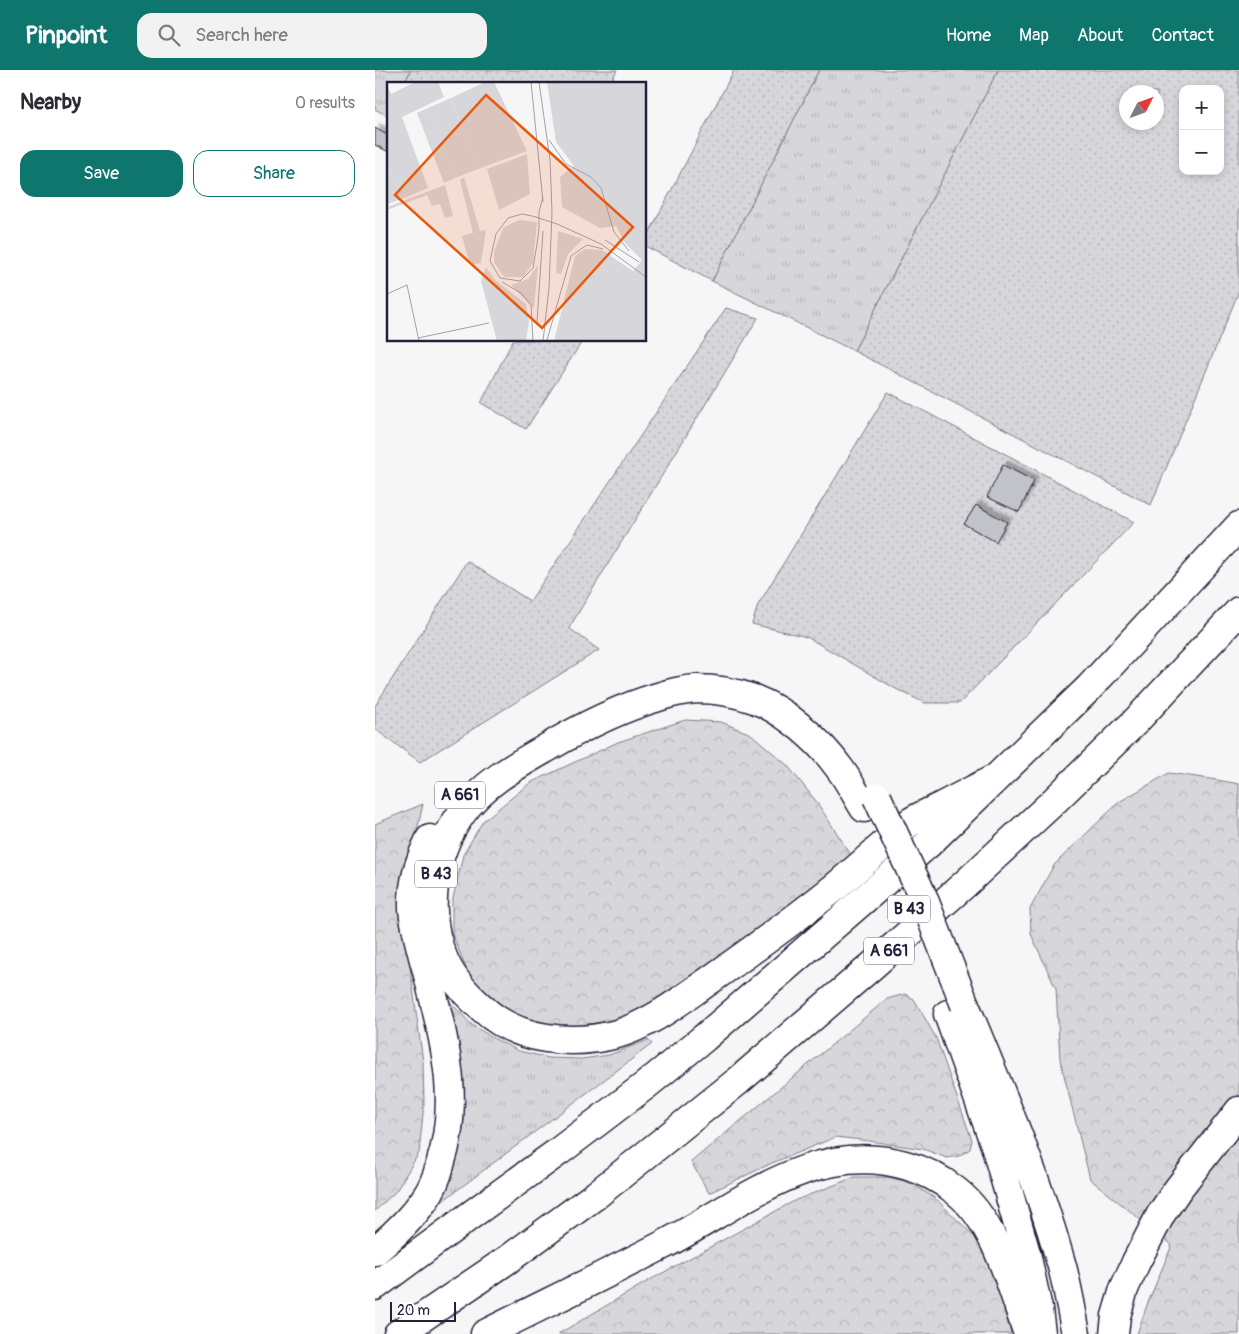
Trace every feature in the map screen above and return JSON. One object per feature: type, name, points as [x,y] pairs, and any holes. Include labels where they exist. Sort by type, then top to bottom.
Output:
[{"type":"highway","points":[[375,1286],[558,1152],[705,1038],[928,844],[1089,688],[1239,526]]},
{"type":"highway","name":"A 661","points":[[398,1334],[510,1258],[596,1195],[738,1080],[864,973],[1058,798],[1135,722],[1239,611]]},
{"type":"highway","name":"A 661","points":[[375,1251],[408,1219],[426,1198],[435,1181],[448,1136],[451,1110],[449,1079],[442,1034],[413,910],[414,884],[422,858],[435,828],[453,801],[480,775],[509,753],[570,718],[616,695],[644,685],[701,676],[724,677],[763,688],[785,699],[806,713],[847,751],[863,772],[870,802],[923,897],[957,1009],[1026,1253],[1038,1309],[1041,1334]]},
{"type":"highway","name":"B 43","points":[[870,802],[825,751],[805,732],[768,705],[750,698],[695,689],[671,693],[623,709],[579,728],[517,765],[489,785],[462,813],[448,836],[439,856],[436,870],[433,920],[437,940],[445,963],[471,998],[489,1015],[503,1024],[524,1033],[550,1039],[574,1041],[619,1034],[661,1013],[752,950],[832,890],[909,823],[996,778]]},
{"type":"highway","name":"A 661","points":[[957,1009],[1012,1118],[1060,1257],[1076,1334]]},
{"type":"highway","points":[[1114,1334],[1116,1316],[1124,1289],[1161,1214],[1239,1111]]},
{"type":"highway","points":[[485,1334],[667,1243],[745,1197],[775,1182],[809,1168],[864,1158],[889,1161],[912,1167],[939,1179],[957,1191],[971,1205],[996,1246],[1029,1334]]},
{"type":"green space","points":[[375,70],[411,70],[405,82],[387,82],[387,115],[375,109]]},
{"type":"green space","points":[[411,70],[617,70],[611,82],[405,82]]},
{"type":"green space","points":[[734,70],[819,70],[712,281],[646,247],[646,239]]},
{"type":"green space","points":[[819,70],[998,70],[854,351],[712,281]]},
{"type":"green space","points":[[998,70],[1239,70],[1239,291],[1151,505],[854,351]]},
{"type":"green space","points":[[726,308],[758,318],[569,628],[599,650],[420,762],[375,729],[375,706],[467,561],[530,601]]},
{"type":"green space","points":[[512,341],[582,341],[526,429],[481,403]]},
{"type":"green space","points":[[888,392],[1134,522],[960,703],[925,703],[896,689],[807,637],[752,624],[758,605]]},
{"type":"green space","points":[[685,720],[721,722],[751,734],[787,765],[816,801],[853,858],[784,913],[642,1014],[569,1031],[532,1025],[499,1003],[469,976],[452,933],[452,903],[463,855],[483,821],[530,783],[618,742]]},
{"type":"green space","points":[[1169,773],[1239,784],[1239,1334],[1137,1334],[1172,1245],[1090,1179],[1060,1059],[1056,989],[1031,934],[1030,909],[1054,865],[1119,802]]},
{"type":"green space","points":[[423,804],[401,901],[423,1062],[424,1104],[419,1153],[396,1191],[375,1211],[375,824]]},
{"type":"green space","points":[[905,994],[914,999],[936,1038],[972,1140],[970,1149],[959,1156],[947,1158],[923,1149],[836,1137],[772,1163],[709,1193],[691,1162],[887,999]]},
{"type":"green space","points":[[448,1000],[472,1025],[493,1038],[519,1051],[549,1058],[582,1059],[609,1055],[648,1040],[652,1044],[432,1209]]},
{"type":"green space","points":[[855,1177],[887,1177],[909,1182],[935,1198],[977,1239],[996,1282],[1011,1334],[558,1334],[648,1281],[796,1200]]},
{"type":"building","points":[[375,128],[387,135],[387,151],[375,145]]},
{"type":"building","points":[[1003,465],[1034,481],[1019,512],[987,497]]},
{"type":"building","points":[[976,505],[1007,522],[996,542],[964,524]]}]
